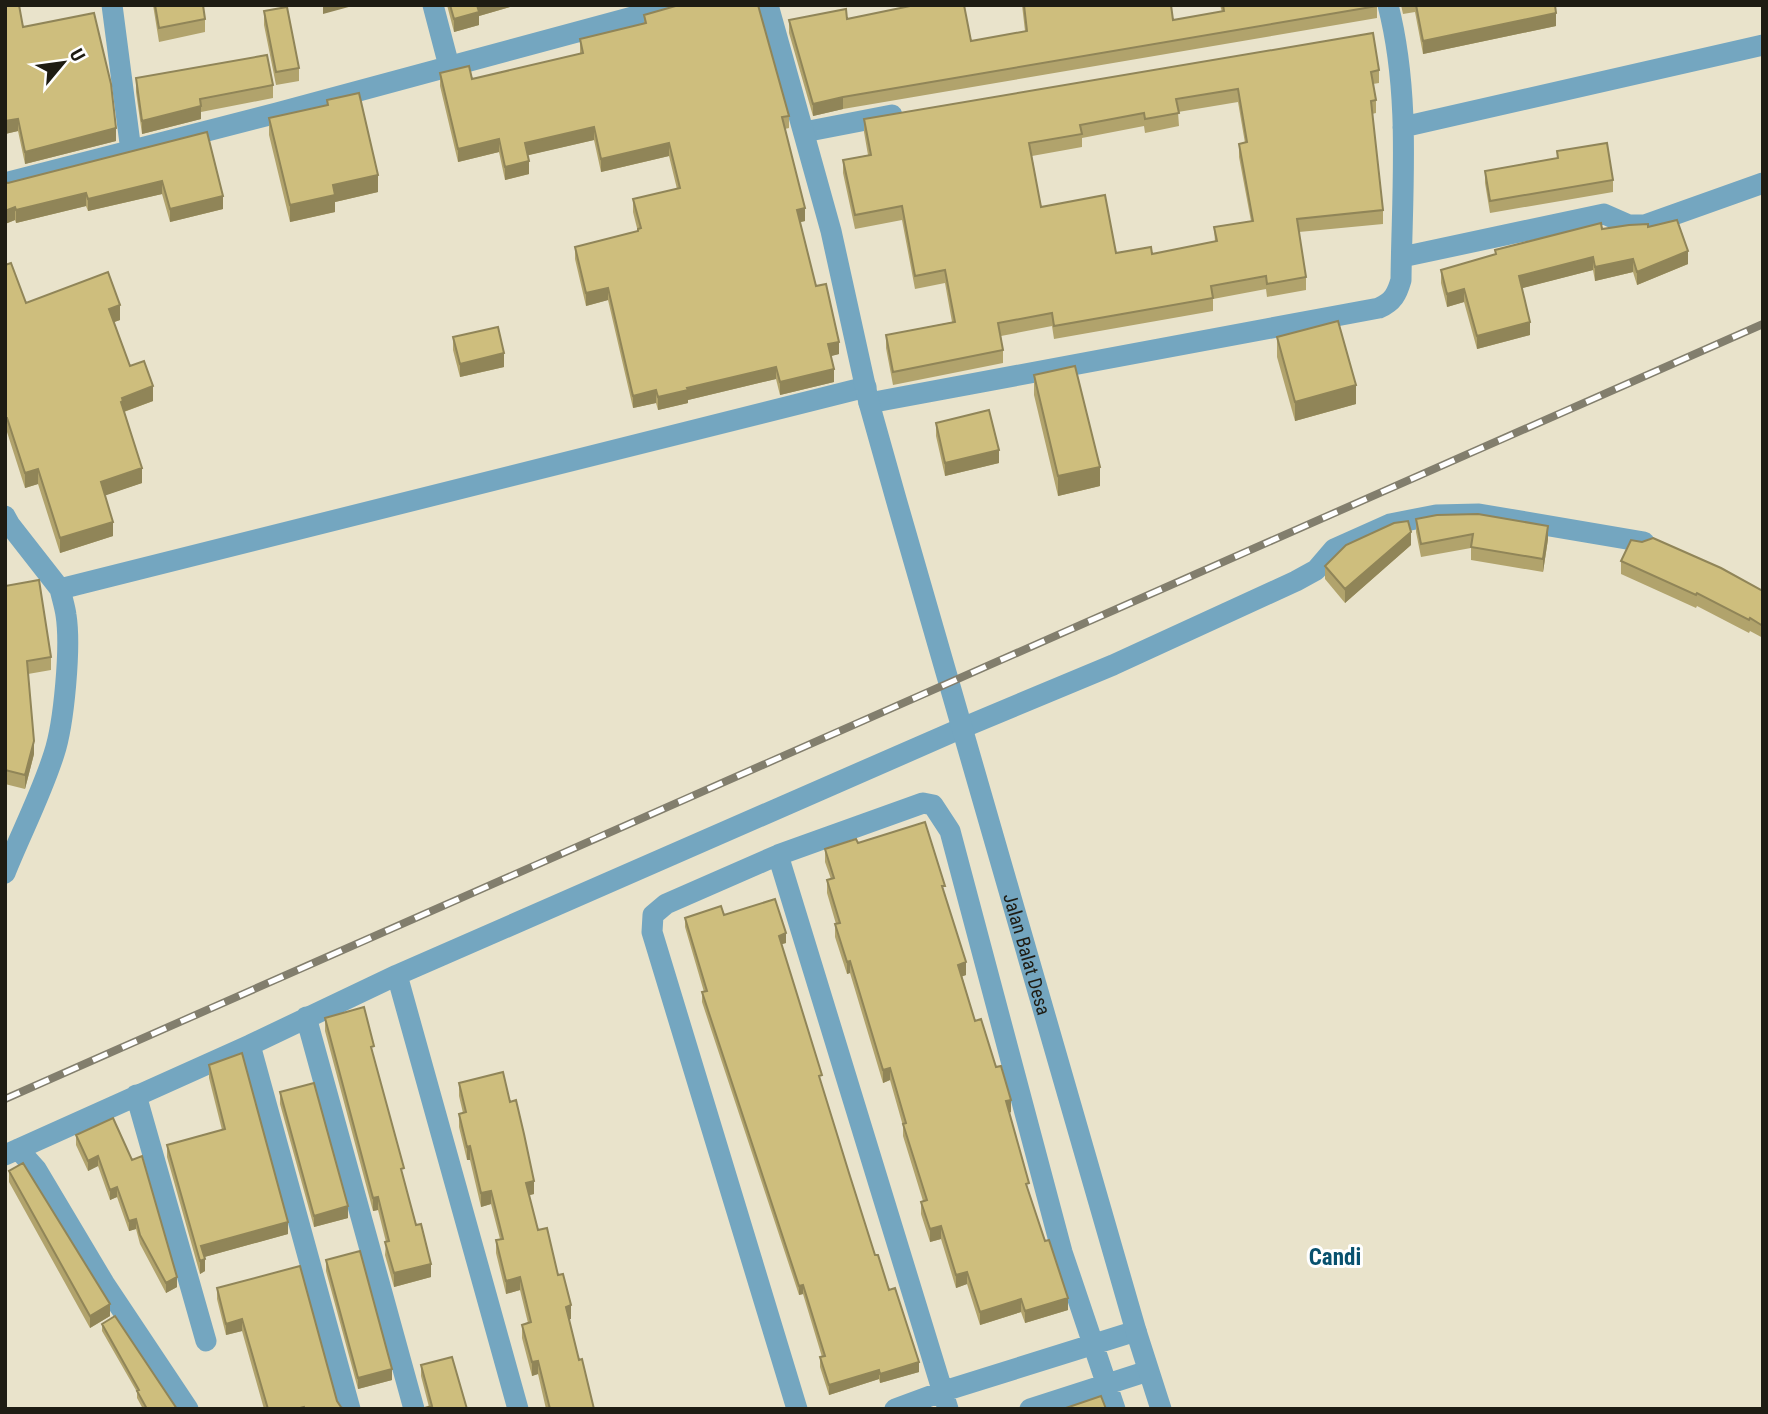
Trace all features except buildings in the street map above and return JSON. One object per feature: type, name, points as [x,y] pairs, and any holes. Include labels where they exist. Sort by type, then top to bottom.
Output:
[{"type":"street","points":[[112,5],[131,150]]},
{"type":"street","points":[[433,5],[449,66]]},
{"type":"street","points":[[5,183],[677,5]]},
{"type":"street","name":"Jalan Balat Desa","points":[[768,5],[831,231],[868,395],[896,499],[1136,1331],[1161,1409]]},
{"type":"street","points":[[60,589],[868,395],[1379,308],[1390,303],[1398,292],[1402,257],[1404,110],[1394,29],[1388,5]]},
{"type":"street","points":[[1367,34],[1394,29]]},
{"type":"street","points":[[1403,128],[1763,46]]},
{"type":"street","points":[[804,132],[911,111]]},
{"type":"street","points":[[1402,257],[1604,214],[1629,225],[1645,225],[1763,183]]},
{"type":"street","points":[[188,1409],[104,1283],[36,1169],[16,1150],[250,1045],[397,975],[962,728],[1113,665],[1296,581],[1316,569],[1334,549],[1390,524],[1436,515],[1479,514],[1644,542]]},
{"type":"street","points":[[5,516],[60,589],[67,617],[67,656],[55,750],[5,873]]},
{"type":"street","points":[[797,1409],[651,925],[653,915],[659,908],[778,855],[923,803],[933,806],[950,831],[1062,1252],[1115,1409]]},
{"type":"street","points":[[778,855],[944,1400]]},
{"type":"street","points":[[397,975],[519,1409]]},
{"type":"street","points":[[306,1017],[414,1409]]},
{"type":"street","points":[[250,1045],[350,1409]]},
{"type":"street","points":[[136,1095],[206,1340]]},
{"type":"street","points":[[895,1409],[944,1400],[1093,1343],[1136,1331]]},
{"type":"street","points":[[1030,1409],[1148,1371]]},
{"type":"railway","points":[[5,1099],[1763,324]]},
{"type":"district","name":"Candi","points":[[1335,1257]]}]
